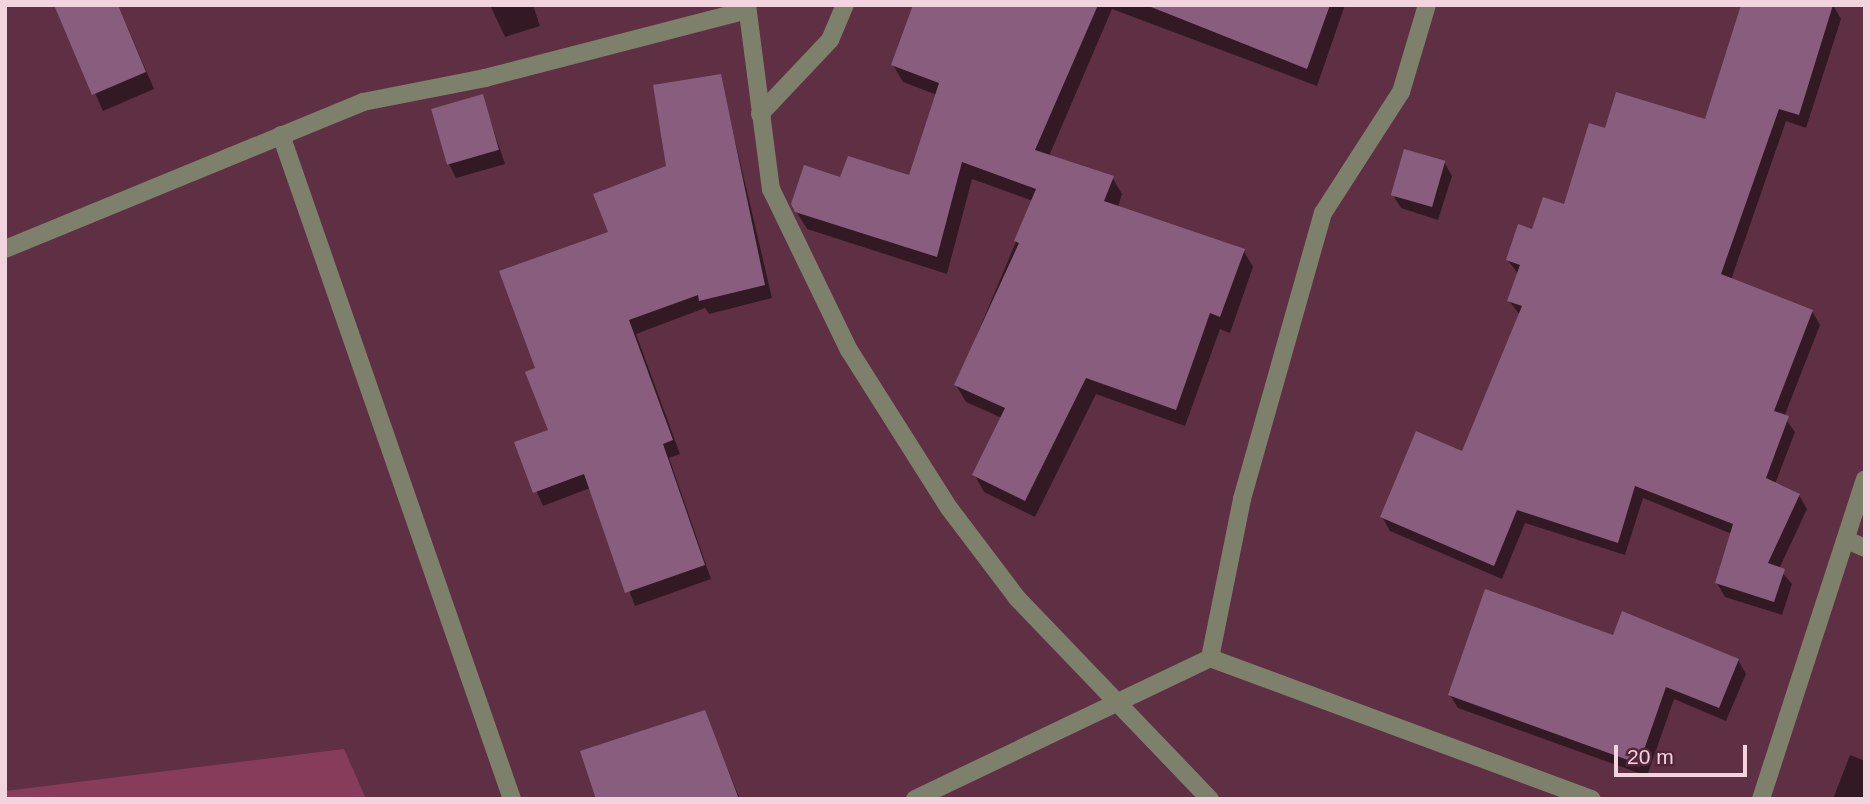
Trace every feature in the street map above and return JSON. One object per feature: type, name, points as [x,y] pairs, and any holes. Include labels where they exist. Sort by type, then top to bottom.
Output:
[{"type":"street","points":[[760,114],[830,40],[845,5]]},
{"type":"street","points":[[1210,658],[1242,499],[1324,213],[1401,92],[1427,5]]},
{"type":"street","points":[[5,249],[363,102],[485,78],[747,7],[771,189],[849,350],[948,508],[1017,598],[1210,799]]},
{"type":"street","points":[[281,135],[512,799]]},
{"type":"street","points":[[1761,799],[1865,479]]},
{"type":"street","points":[[1847,540],[1865,548]]},
{"type":"street","points":[[915,799],[1210,658],[1592,799]]},
{"type":"shaded area","points":[[344,749],[366,799],[5,799],[5,791]]},
{"type":"building","points":[[54,5],[118,5],[146,72],[92,95]]},
{"type":"building","points":[[913,5],[1098,5],[1035,150],[1114,176],[1104,201],[1245,249],[1220,317],[1210,313],[1176,410],[1086,378],[1025,501],[972,475],[1005,408],[954,385],[1019,243],[1014,241],[1036,189],[962,162],[937,257],[795,212],[791,204],[804,165],[840,177],[848,156],[909,175],[939,83],[891,65]]},
{"type":"building","points":[[1146,5],[1330,5],[1307,69]]},
{"type":"building","points":[[1741,5],[1833,5],[1799,115],[1779,109],[1721,274],[1813,310],[1774,411],[1789,416],[1766,478],[1800,494],[1768,563],[1785,569],[1774,602],[1715,583],[1733,524],[1635,486],[1618,543],[1517,510],[1494,566],[1380,517],[1416,431],[1462,451],[1522,306],[1507,301],[1520,265],[1506,260],[1518,224],[1532,229],[1543,197],[1564,204],[1589,123],[1605,128],[1616,92],[1705,119]]},
{"type":"building","points":[[721,74],[765,285],[699,301],[698,295],[629,320],[673,440],[663,444],[705,565],[625,593],[584,474],[533,493],[514,442],[548,430],[525,372],[535,368],[499,271],[608,232],[593,194],[666,166],[653,85]]},
{"type":"building","points":[[483,94],[499,150],[447,165],[431,109]]},
{"type":"building","points":[[1404,149],[1445,161],[1432,207],[1391,195]]},
{"type":"building","points":[[1485,589],[1613,635],[1622,611],[1739,659],[1719,708],[1666,687],[1639,764],[1448,695]]},
{"type":"building","points":[[705,710],[739,799],[596,799],[580,751]]}]
